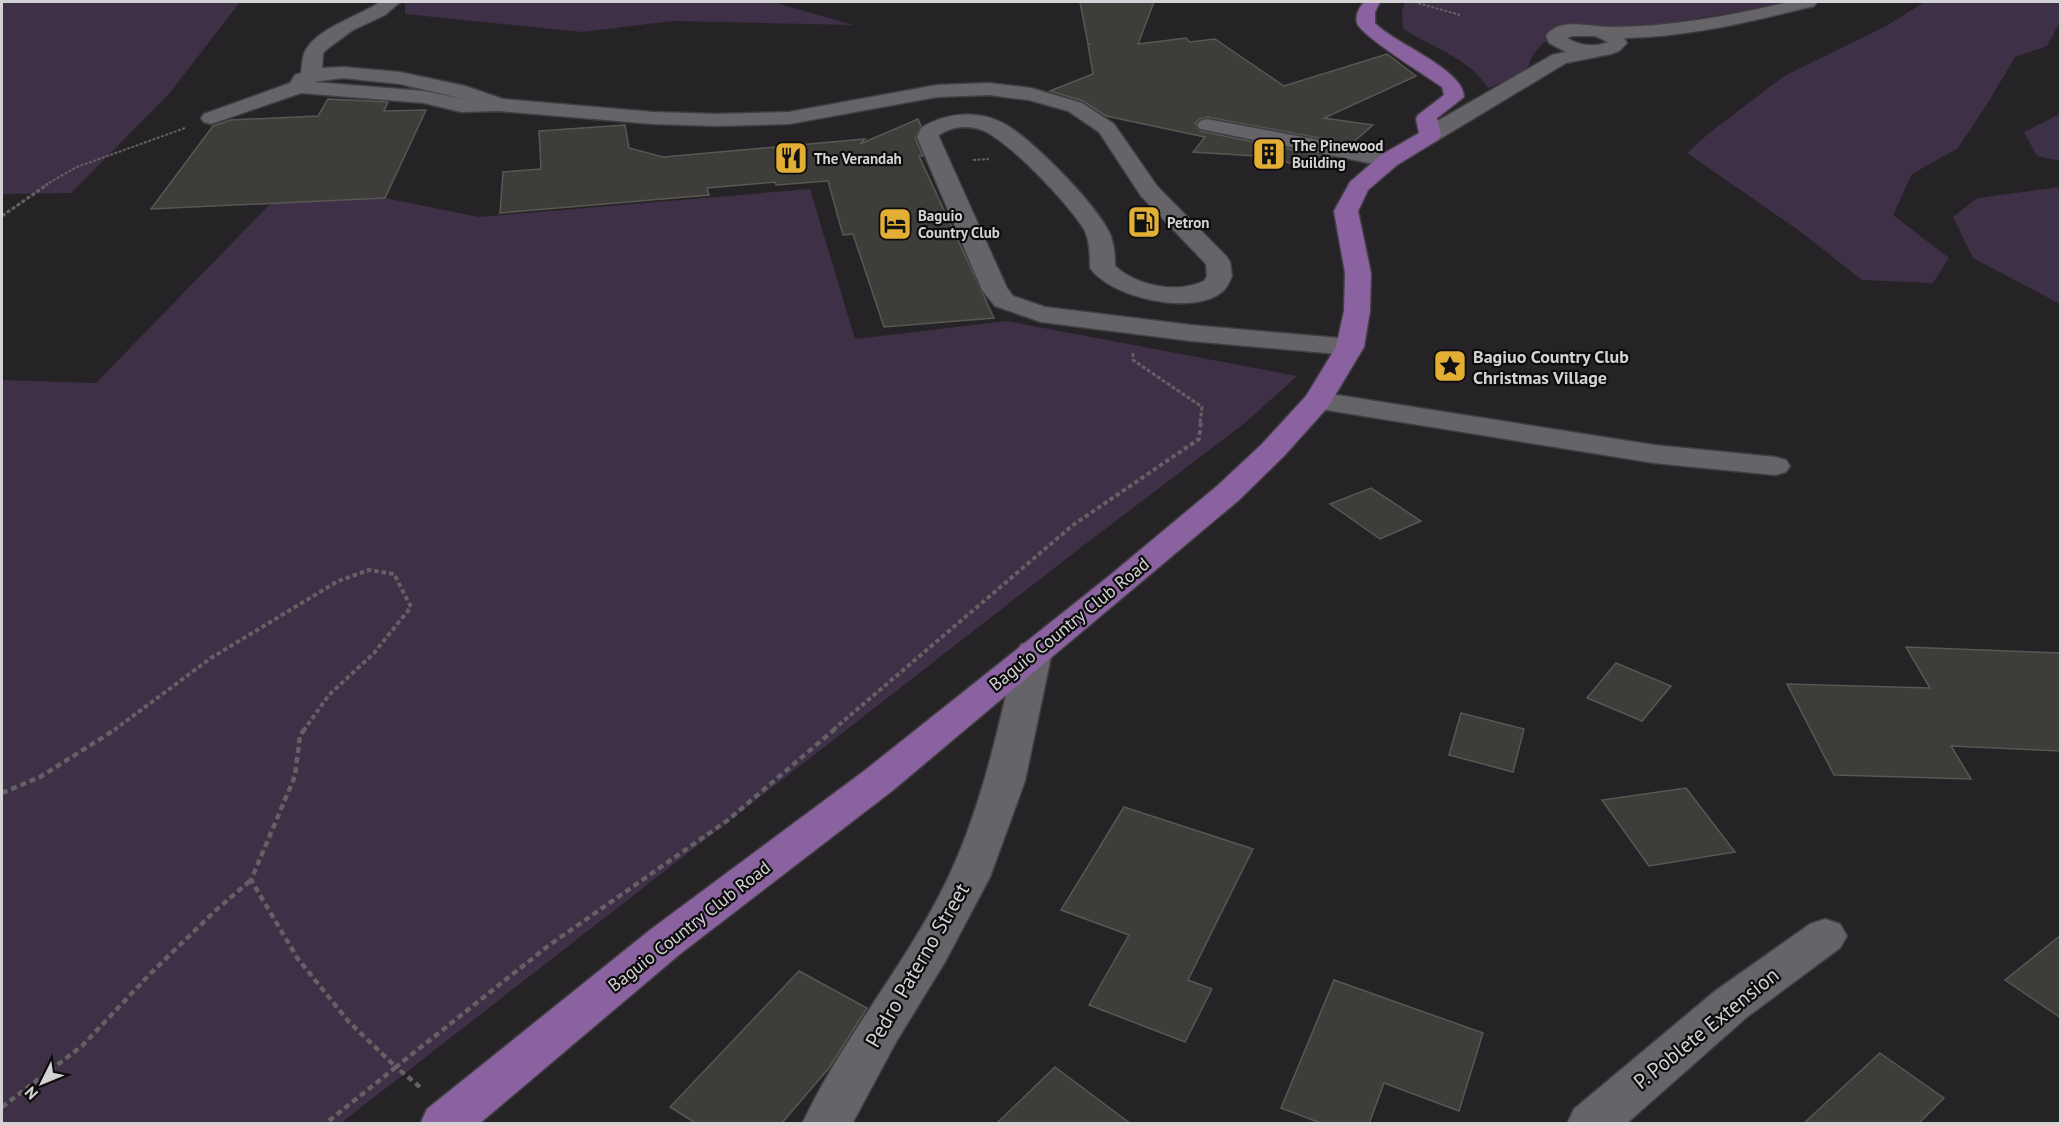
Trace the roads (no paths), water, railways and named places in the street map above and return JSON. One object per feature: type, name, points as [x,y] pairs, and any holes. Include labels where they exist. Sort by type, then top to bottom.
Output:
[{"type":"main road","points":[[1372,2],[1366,12],[1366,24],[1376,35],[1398,46],[1450,84],[1454,92],[1454,96],[1428,115],[1426,119],[1430,135]]},
{"type":"main road","name":"Baguio Country Club Road","points":[[1034,652],[1228,493],[1273,450],[1318,401],[1350,347],[1357,311],[1358,273],[1347,211],[1359,187],[1385,164],[1430,135]]},
{"type":"main road","name":"Baguio Country Club Road","points":[[444,1124],[665,942],[878,781],[1011,689]]},
{"type":"street","points":[[305,80],[314,53],[320,45],[347,26],[379,11],[391,2]]},
{"type":"street","name":"Baguio Country Club Road","points":[[1430,135],[1537,74],[1558,50],[1610,38],[1727,20],[1808,2]]},
{"type":"street","points":[[211,118],[305,80],[424,97],[461,106],[499,105],[652,118],[717,120],[789,118],[937,91],[989,89],[1030,94],[1075,107],[1107,128],[1149,191],[1218,262],[1222,272],[1220,281],[1211,288],[1168,296],[1127,286],[1112,278],[1102,268],[1102,245],[1087,217],[1025,150],[997,128],[981,123],[952,122],[928,132],[928,137],[995,290],[1004,301],[1041,314],[1262,341],[1350,347]]},
{"type":"street","points":[[1207,125],[1327,148],[1385,164]]},
{"type":"street","points":[[1142,327],[1168,296]]},
{"type":"street","points":[[1318,401],[1654,454],[1775,466]]},
{"type":"street","name":"Pedro Paterno Street","points":[[826,1124],[880,1029],[930,950],[969,877],[1005,781],[1011,689],[1034,652]]},
{"type":"street","name":"P. Poblete Extension","points":[[1591,1124],[1731,1004],[1825,936]]},
{"type":"place","name":"The Pinewood Building","points":[[1269,154]]},
{"type":"place","name":"The Verandah","points":[[791,158]]},
{"type":"place","name":"Petron","points":[[1144,222]]},
{"type":"place","name":"Baguio Country Club","points":[[895,224]]},
{"type":"place","name":"Bagiuo Country Club Christmas Village","points":[[1450,366]]}]
